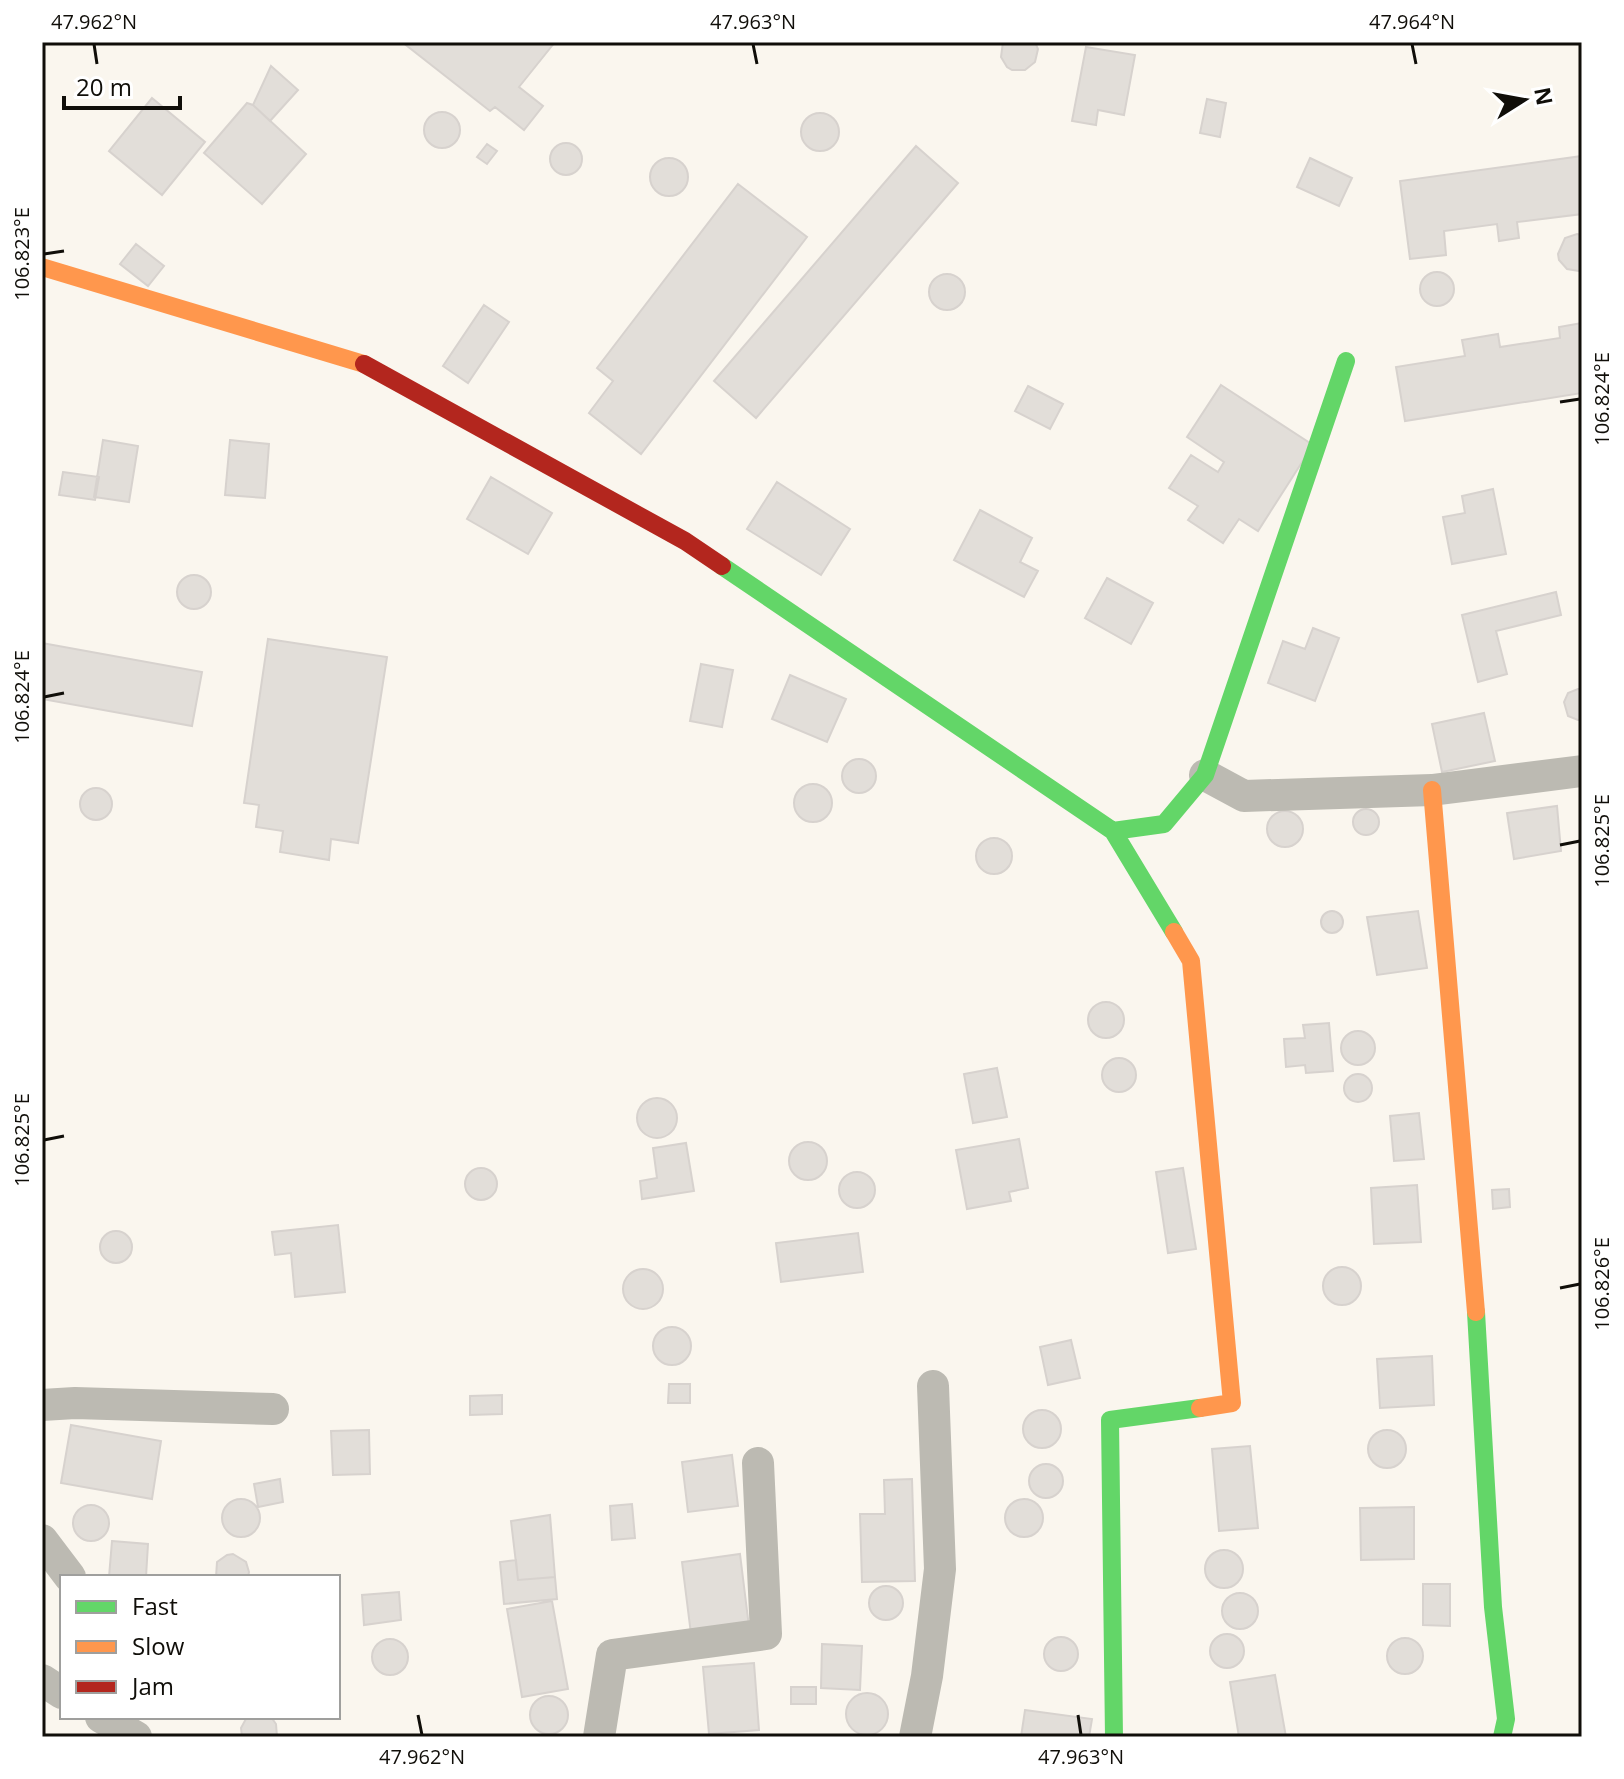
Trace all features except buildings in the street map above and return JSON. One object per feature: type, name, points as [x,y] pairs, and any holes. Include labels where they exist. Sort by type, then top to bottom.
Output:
[{"type":"street","points":[[42,267],[360,362],[685,541],[1113,831],[1191,961],[1232,1403],[1110,1420],[1114,1737]]},
{"type":"street","points":[[1113,831],[1164,824],[1205,775],[1346,361]]},
{"type":"street","points":[[1205,775],[1244,796],[1432,790],[1582,771]]},
{"type":"street","points":[[1432,790],[1479,1349],[1493,1607],[1506,1719],[1502,1737]]},
{"type":"street","points":[[915,1737],[927,1676],[940,1569],[933,1386]]},
{"type":"street","points":[[42,1405],[75,1403],[273,1409]]},
{"type":"street","points":[[599,1737],[612,1655],[766,1634],[758,1463]]},
{"type":"street","points":[[42,1540],[68,1575]]},
{"type":"street","points":[[42,1680],[60,1692]]},
{"type":"street","points":[[105,1719],[136,1737]]},
{"type":"traffic: fast","points":[[1113,831],[1164,824],[1205,775],[1346,361]]},
{"type":"traffic: fast","points":[[722,566],[1113,831],[1174,932]]},
{"type":"traffic: fast","points":[[1476,1312],[1493,1607],[1506,1719],[1502,1737]]},
{"type":"traffic: fast","points":[[1114,1737],[1110,1420],[1200,1408]]},
{"type":"traffic: slow","points":[[42,267],[364,364]]},
{"type":"traffic: slow","points":[[1432,790],[1476,1312]]},
{"type":"traffic: slow","points":[[1174,932],[1191,961],[1232,1403],[1200,1408]]},
{"type":"traffic: jam","points":[[364,364],[685,541],[722,566]]}]
